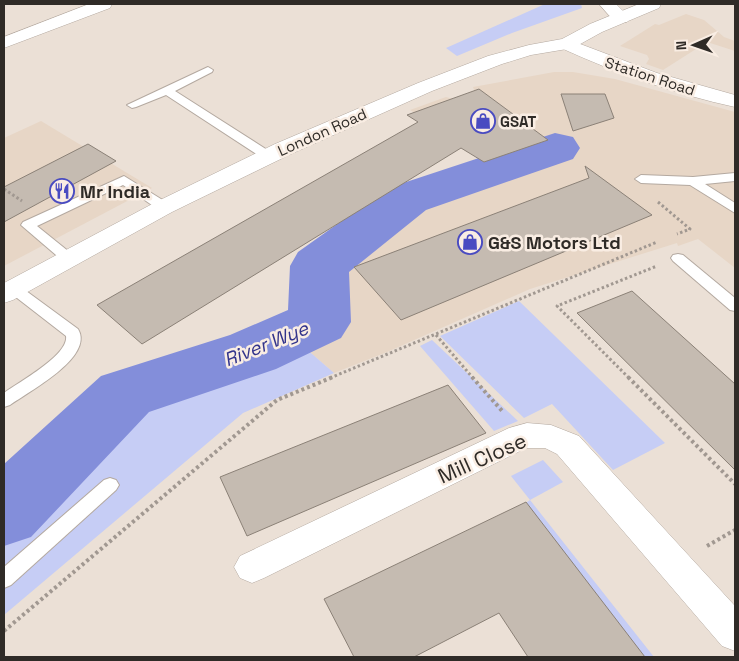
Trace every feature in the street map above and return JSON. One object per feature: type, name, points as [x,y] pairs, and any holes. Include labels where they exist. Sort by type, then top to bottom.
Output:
[{"type":"main road","points":[[4,43],[104,4]]},
{"type":"main road","points":[[607,4],[622,18]]},
{"type":"main road","name":"London Road","points":[[9,291],[164,207],[268,156],[425,87],[529,50],[568,44],[596,28],[653,4]]},
{"type":"main road","name":"Station Road","points":[[568,44],[604,62],[665,84],[735,101]]},
{"type":"main road","name":"Mill Close","points":[[252,568],[520,437],[530,435],[556,439],[568,445],[735,633]]},
{"type":"lane","points":[[132,104],[167,91],[208,70]]},
{"type":"lane","points":[[167,91],[268,156]]},
{"type":"lane","points":[[641,179],[693,181],[735,177]]},
{"type":"lane","points":[[68,258],[28,225],[124,180],[164,207]]},
{"type":"lane","points":[[693,181],[735,209]]},
{"type":"lane","points":[[678,258],[735,306]]},
{"type":"lane","points":[[4,401],[72,350],[75,340],[73,333],[9,291]]},
{"type":"lane","points":[[4,579],[110,485]]},
{"type":"path","points":[[641,179],[662,207],[690,229],[672,236]]},
{"type":"path","points":[[4,630],[277,400],[663,240]]},
{"type":"path","points":[[678,258],[557,306],[735,484]]},
{"type":"path","points":[[436,335],[503,412],[530,435]]},
{"type":"shaded area","points":[[545,4],[581,4],[582,8],[512,33],[457,56],[446,48]]},
{"type":"shaded area","points":[[686,14],[704,20],[724,37],[735,41],[735,51],[707,42],[663,70],[646,64],[649,59],[647,55],[620,46],[655,24],[659,25]]},
{"type":"shaded area","points":[[554,72],[573,72],[615,79],[735,112],[735,268],[698,239],[678,246],[677,243],[530,289],[387,352],[334,373],[296,340],[307,331],[315,316],[318,266],[325,258],[369,242],[376,237],[392,208],[400,205],[432,206],[457,199],[478,190],[517,161],[493,159],[410,110],[446,97],[463,102],[477,97],[473,87]]},
{"type":"shaded area","points":[[41,121],[152,188],[4,266],[4,138]]},
{"type":"shaded area","points":[[519,301],[665,443],[613,470],[552,404],[524,418],[440,336]]},
{"type":"shaded area","points":[[296,340],[334,373],[243,413],[4,615],[4,519],[37,475],[57,430],[79,410],[103,393],[132,383],[159,379],[166,370],[279,346]]},
{"type":"shaded area","points":[[432,340],[518,421],[494,431],[420,346]]},
{"type":"shaded area","points":[[543,460],[563,482],[530,500],[511,476]]},
{"type":"shaded area","points":[[530,500],[654,657],[629,657],[514,511]]},
{"type":"building","points":[[479,89],[548,140],[484,162],[461,148],[142,344],[97,305],[418,122],[407,115]]},
{"type":"building","points":[[561,94],[605,94],[614,118],[573,131]]},
{"type":"building","points":[[88,144],[116,161],[4,222],[4,187]]},
{"type":"building","points":[[585,166],[652,215],[401,320],[354,267],[589,178]]},
{"type":"building","points":[[632,291],[735,384],[735,470],[577,313]]},
{"type":"building","points":[[448,385],[486,433],[247,536],[220,477]]},
{"type":"building","points":[[526,502],[645,657],[528,657],[499,613],[414,657],[354,657],[324,599]]},
{"type":"waterway","name":"River Wye","points":[[4,513],[125,394],[253,352],[319,322],[319,266],[407,199],[555,148]]},
{"type":"place","name":"GSAT","points":[[483,121]]},
{"type":"place","name":"Mr India","points":[[62,191]]},
{"type":"place","name":"G&S Motors Ltd","points":[[470,242]]}]
